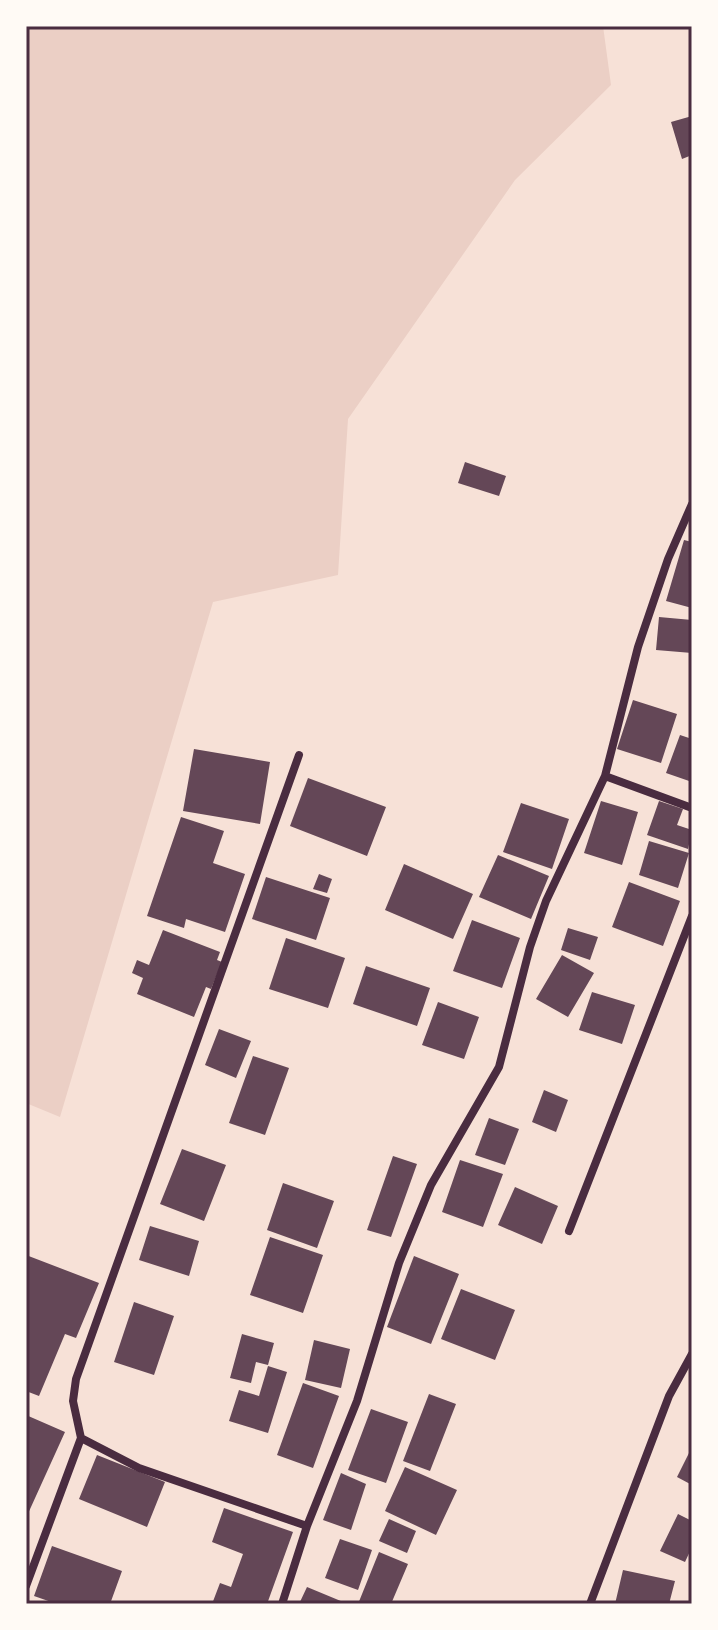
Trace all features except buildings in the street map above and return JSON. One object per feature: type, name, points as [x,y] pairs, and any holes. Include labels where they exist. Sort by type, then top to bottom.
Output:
[{"type":"street","points":[[282,1604],[307,1526],[357,1401],[404,1250],[431,1185],[499,1067],[530,947],[546,901],[605,776],[638,647],[668,559],[692,504]]},
{"type":"street","points":[[26,1586],[81,1438],[73,1401],[76,1379],[299,755]]},
{"type":"street","points":[[605,776],[692,808]]},
{"type":"street","points":[[569,1231],[692,916]]},
{"type":"street","points":[[590,1604],[669,1396],[692,1354]]},
{"type":"street","points":[[81,1438],[139,1468],[307,1526]]},
{"type":"shaded area","points":[[26,26],[603,26],[611,85],[515,180],[348,419],[338,575],[213,602],[60,1117],[26,1103]]}]
